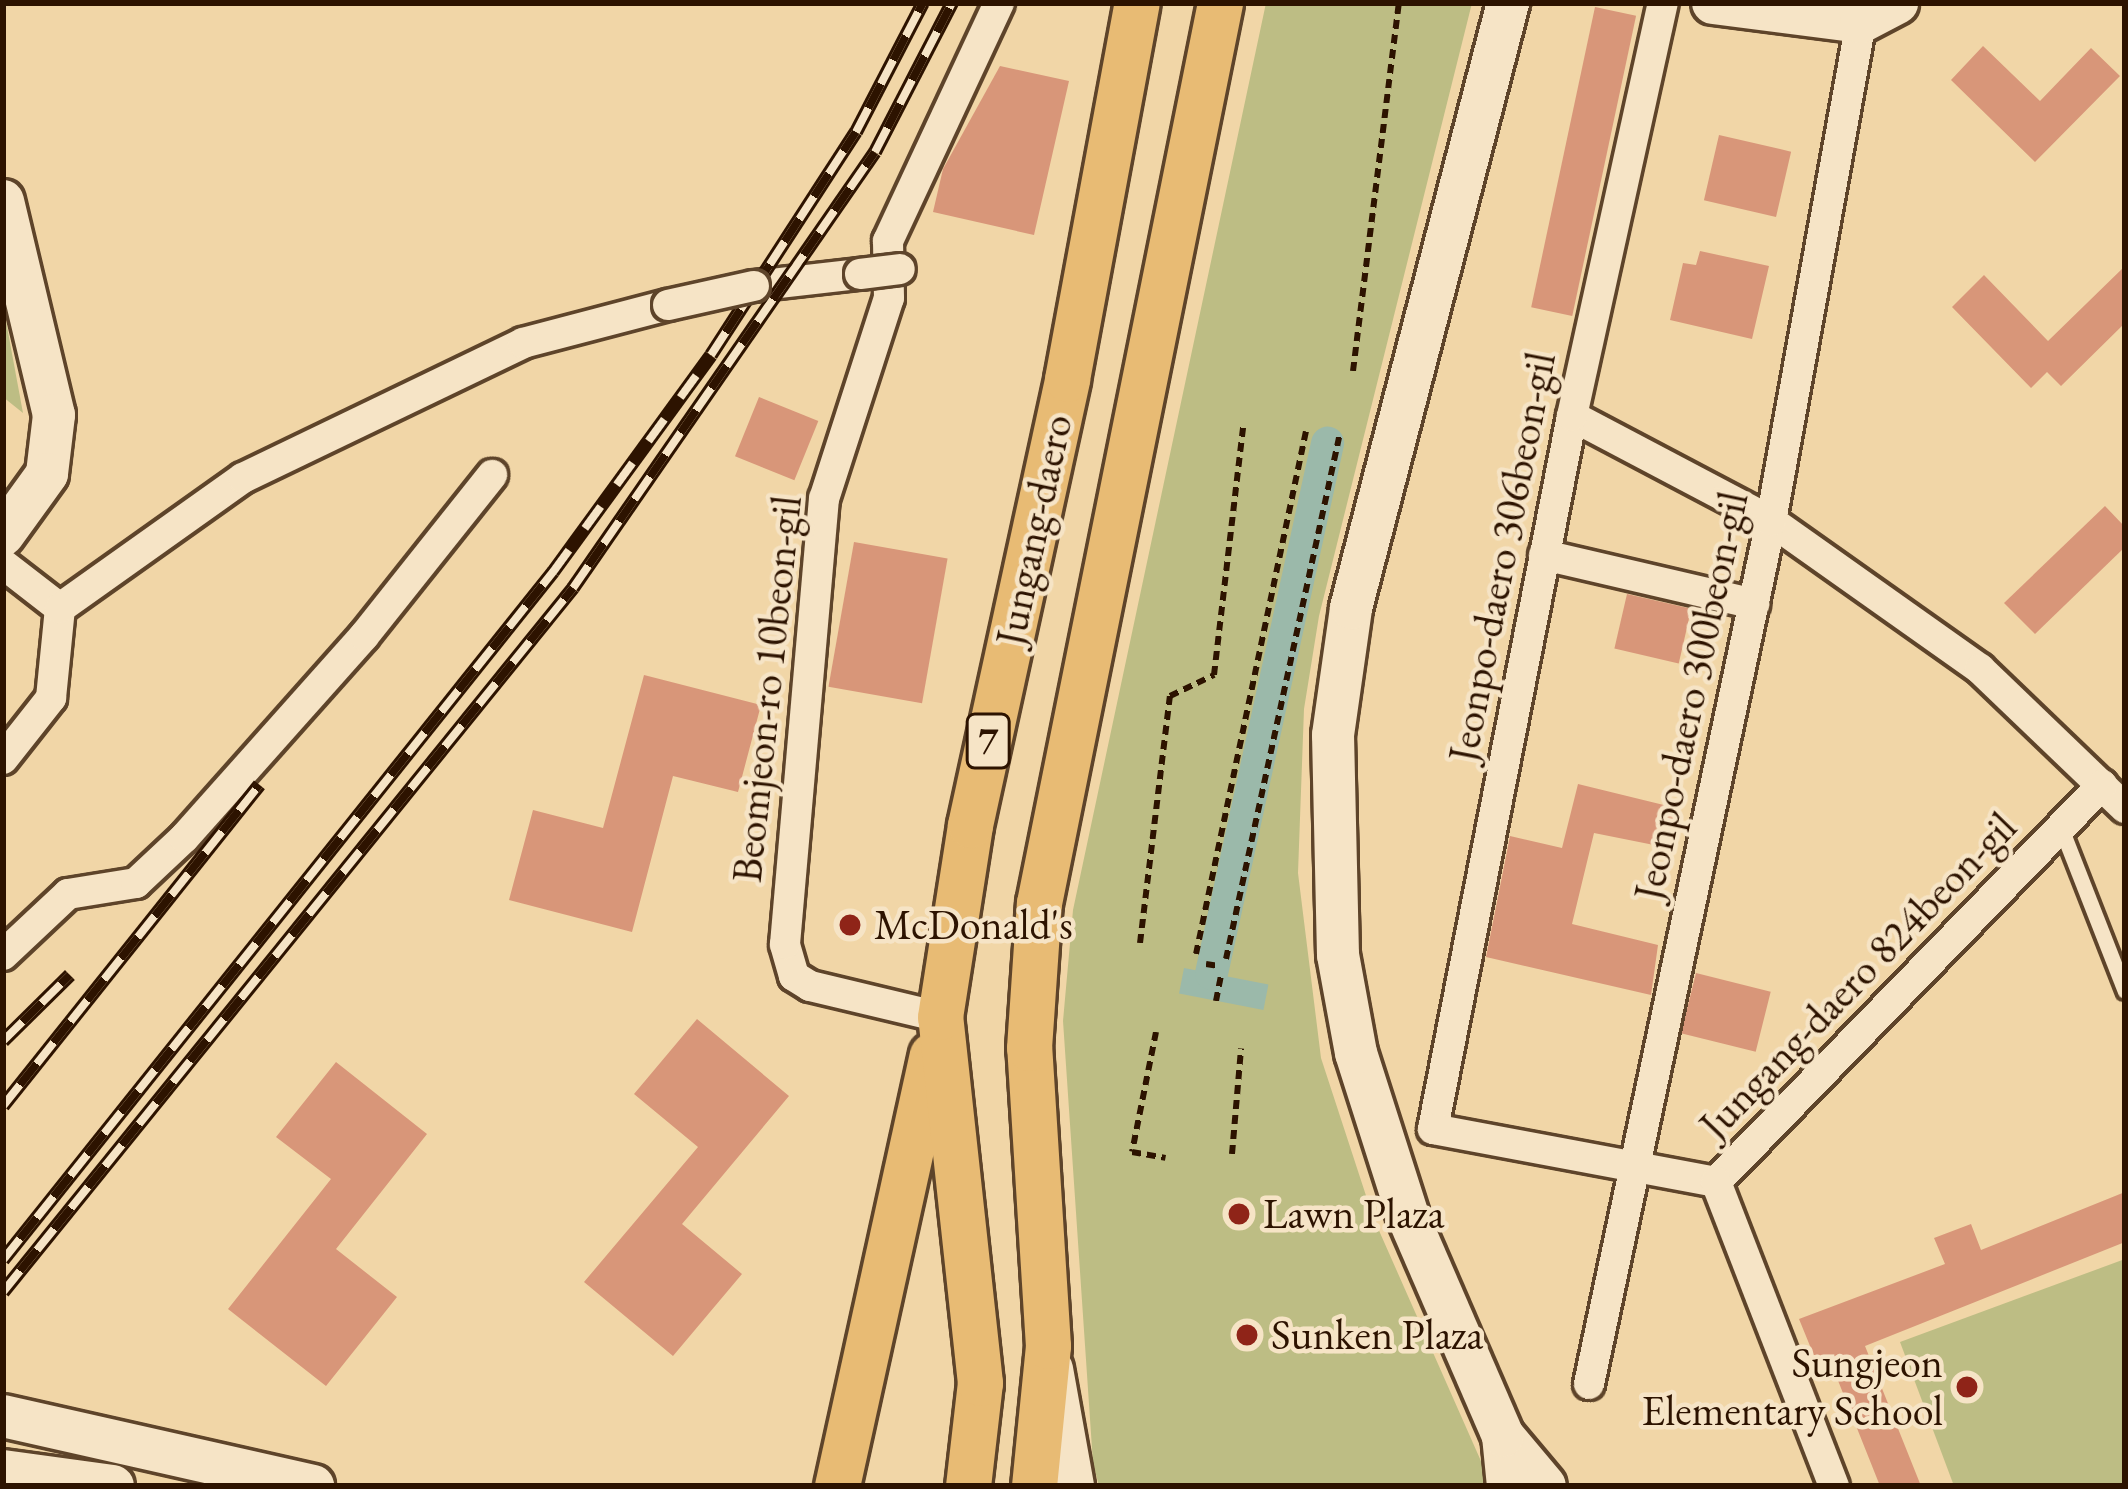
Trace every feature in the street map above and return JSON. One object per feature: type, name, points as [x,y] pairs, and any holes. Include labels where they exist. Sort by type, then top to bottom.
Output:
[{"type":"main road","name":"Jungang-daero","points":[[968,1486],[980,1383],[940,1017],[970,825],[1067,379],[1138,3]]},
{"type":"main road","name":"Jungang-daero","points":[[1034,1486],[1048,1346],[1029,1048],[1039,903],[1220,3]]},
{"type":"main road","points":[[1508,3],[1351,608],[1333,736],[1338,956],[1383,1147],[1503,1436],[1519,1486]]},
{"type":"main road","points":[[1714,3],[1879,12]]},
{"type":"main road","points":[[3,201],[54,415],[47,474],[3,535]]},
{"type":"main road","points":[[837,1486],[940,1017]]},
{"type":"main road","points":[[1048,1346],[1073,1486]]},
{"type":"main road","points":[[3,1416],[314,1486]]},
{"type":"main road","points":[[1503,1436],[1508,1486]]},
{"type":"main road","points":[[1503,1436],[1544,1486]]},
{"type":"main road","points":[[24,1478],[106,1485]]},
{"type":"street","name":"Beomjeon-ro 10beon-gil","points":[[940,1017],[810,986],[794,976],[785,944],[824,499],[889,298],[888,241],[999,3]]},
{"type":"street","name":"Jeonpo-daero 306beon-gil","points":[[1432,1129],[1572,416],[1663,3]]},
{"type":"street","name":"Jeonpo-daero 300beon-gil","points":[[1589,1384],[1879,12]]},
{"type":"street","points":[[3,759],[51,698],[60,608],[243,478],[524,343],[754,286],[900,269]]},
{"type":"street","points":[[1572,416],[1771,521],[1980,669],[2125,808]]},
{"type":"street","points":[[3,955],[68,894],[136,883],[184,838],[364,636],[492,475]]},
{"type":"street","points":[[1544,555],[1754,604]]},
{"type":"street","points":[[3,564],[60,608]]},
{"type":"street","name":"Jungang-daero 824beon-gil","points":[[1716,1182],[2102,785]]},
{"type":"street","points":[[1383,1147],[1432,1129]]},
{"type":"street","name":"Jungang-daero 824beon-gil","points":[[1432,1129],[1716,1182]]},
{"type":"street","name":"Jungang-daero 824beon-gil","points":[[1716,1182],[1834,1486]]},
{"type":"lane","name":"Jungang-daero 824beon-gil","points":[[2061,828],[2125,991]]},
{"type":"path","points":[[1353,371],[1399,3]]},
{"type":"path","points":[[1140,943],[1170,696],[1214,675],[1243,427]]},
{"type":"path","points":[[1196,954],[1306,431]]},
{"type":"path","points":[[1226,958],[1340,433]]},
{"type":"path","points":[[1206,964],[1220,971],[1216,1001]]},
{"type":"path","points":[[1156,1032],[1132,1152],[1165,1158]]},
{"type":"path","points":[[1232,1154],[1241,1048]]},
{"type":"green space","points":[[1266,3],[1472,3],[1319,616],[1304,709],[1298,873],[1321,1058],[1373,1217],[1492,1486],[1099,1486],[1093,1463],[1063,1021],[1073,910]]},
{"type":"green space","points":[[3,305],[23,413],[3,397]]},
{"type":"green space","points":[[2125,1259],[2125,1486],[1954,1486],[1900,1342]]},
{"type":"shaded area","points":[[1184,968],[1268,984],[1263,1010],[1179,994]]},
{"type":"building","points":[[1595,7],[1636,16],[1572,316],[1531,307]]},
{"type":"building","points":[[1983,46],[2040,101],[2091,48],[2120,76],[2035,162],[1951,80]]},
{"type":"building","points":[[1000,66],[1069,81],[1034,235],[933,212],[943,169]]},
{"type":"building","points":[[1719,135],[1791,152],[1776,217],[1704,200]]},
{"type":"building","points":[[1700,251],[1769,266],[1752,339],[1670,320],[1683,263],[1696,265]]},
{"type":"building","points":[[2125,266],[2125,323],[2061,386],[2047,372],[2031,388],[1952,307],[1984,275],[2048,341]]},
{"type":"building","points":[[759,397],[818,421],[794,480],[735,456]]},
{"type":"building","points":[[2105,506],[2125,527],[2125,547],[2035,634],[2004,603]]},
{"type":"building","points":[[854,542],[948,558],[922,703],[828,687]]},
{"type":"building","points":[[1627,594],[1691,609],[1679,663],[1614,649]]},
{"type":"building","points":[[644,675],[761,705],[738,792],[673,776],[632,932],[509,900],[533,810],[603,828]]},
{"type":"building","points":[[1578,784],[1676,808],[1669,848],[1594,833],[1572,924],[1658,945],[1651,995],[1486,957],[1510,836],[1562,848]]},
{"type":"building","points":[[1696,973],[1771,992],[1756,1052],[1681,1033]]},
{"type":"building","points":[[697,1019],[789,1096],[682,1224],[742,1274],[673,1356],[584,1282],[698,1147],[634,1094]]},
{"type":"building","points":[[336,1062],[427,1134],[336,1249],[397,1297],[326,1386],[228,1309],[331,1179],[276,1137]]},
{"type":"building","points":[[2125,1192],[2125,1242],[1865,1346],[1921,1486],[1880,1486],[1831,1363],[1819,1368],[1799,1319],[1945,1264],[1934,1238],[1971,1224],[1981,1250]]},
{"type":"waterway","points":[[1211,973],[1327,443]]},
{"type":"railway","points":[[3,1260],[553,572],[711,355],[856,132],[923,3]]},
{"type":"railway","points":[[3,1292],[573,588],[875,152],[952,3]]},
{"type":"railway","points":[[3,1106],[259,785]]},
{"type":"railway","points":[[3,1041],[70,975]]},
{"type":"place","name":"McDonald's","points":[[850,925]]},
{"type":"place","name":"Lawn Plaza","points":[[1239,1214]]},
{"type":"place","name":"Sunken Plaza","points":[[1247,1335]]},
{"type":"place","name":"Sungjeon Elementary School","points":[[1967,1387]]}]
